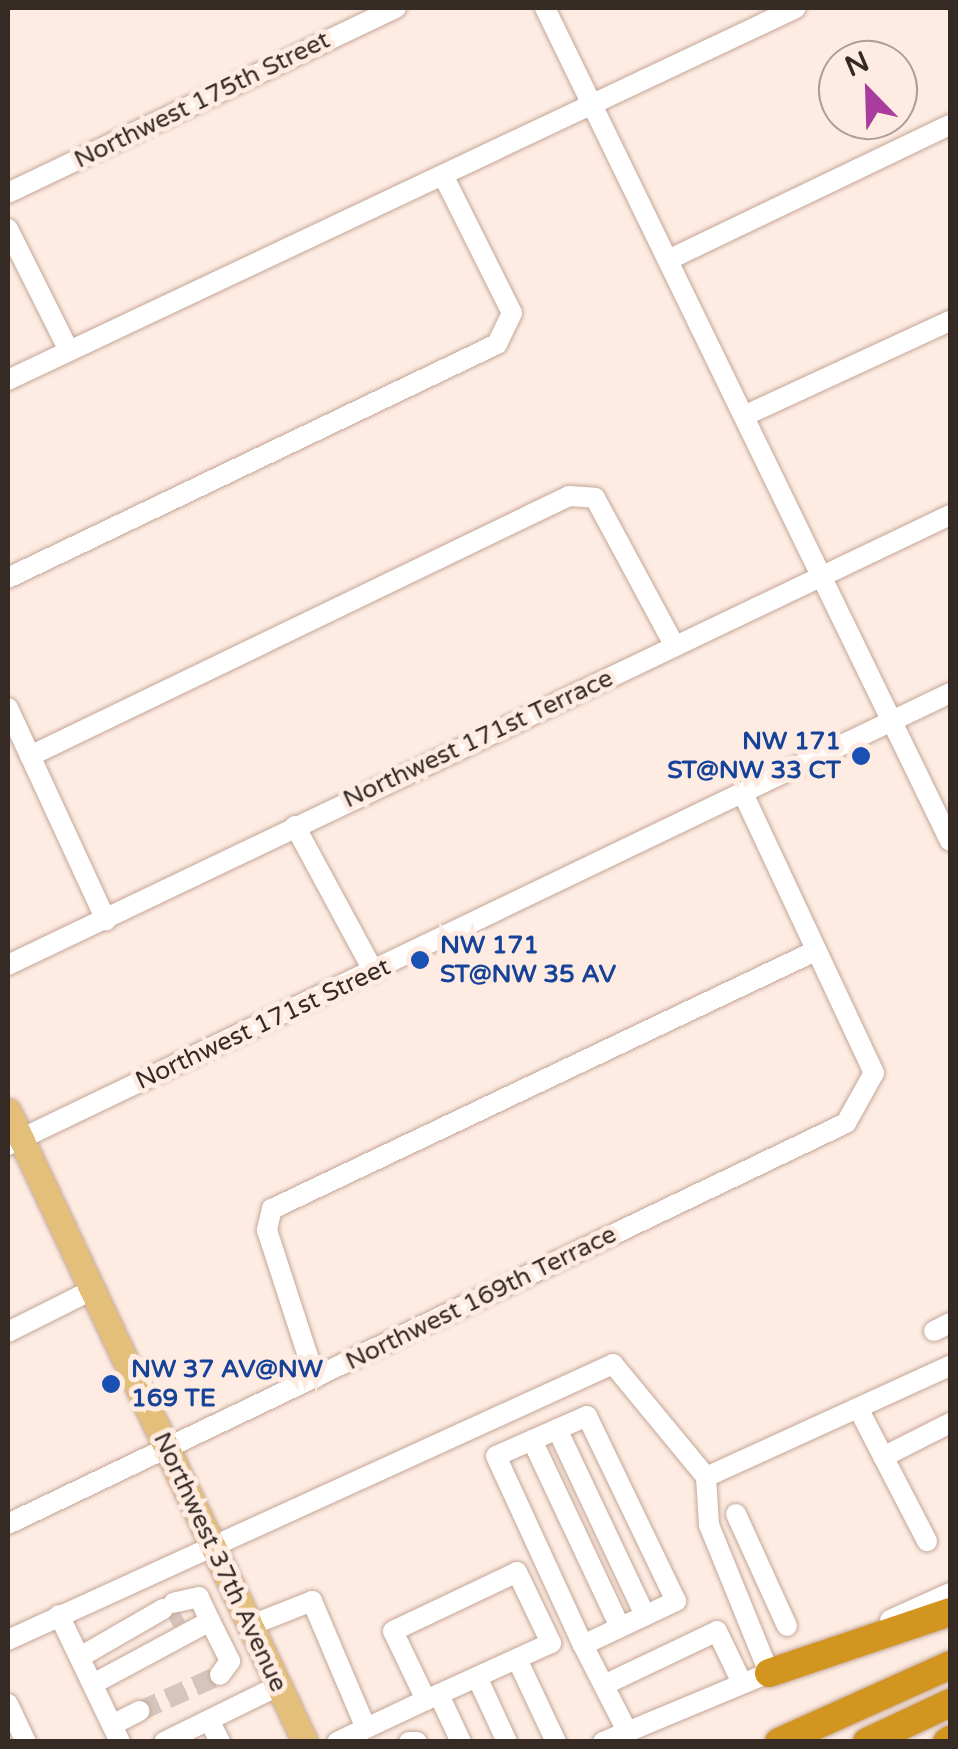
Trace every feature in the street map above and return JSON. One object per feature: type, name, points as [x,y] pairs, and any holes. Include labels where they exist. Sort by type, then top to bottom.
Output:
[{"type":"highway","points":[[769,1673],[950,1612]]},
{"type":"highway","points":[[779,1742],[950,1665]]},
{"type":"highway","points":[[867,1742],[950,1703]]},
{"type":"main road","name":"Northwest 37th Avenue","points":[[8,1111],[14,1142],[92,1290],[304,1742]]},
{"type":"street","name":"Northwest 175th Street","points":[[8,193],[396,8]]},
{"type":"street","points":[[545,8],[670,259],[819,578],[950,840]]},
{"type":"street","points":[[8,380],[592,108],[796,8]]},
{"type":"street","points":[[670,259],[950,125]]},
{"type":"street","points":[[8,578],[497,344],[512,313],[443,175]]},
{"type":"street","points":[[8,229],[69,351]]},
{"type":"street","points":[[744,416],[950,321]]},
{"type":"street","points":[[30,756],[569,496],[595,498],[674,646]]},
{"type":"street","name":"Northwest 171st Terrace","points":[[8,965],[950,515]]},
{"type":"street","name":"Northwest 171st Street","points":[[14,1142],[950,693]]},
{"type":"street","points":[[8,708],[106,920]]},
{"type":"street","points":[[315,1378],[267,1230],[272,1210],[815,951],[743,794]]},
{"type":"street","points":[[295,826],[374,972]]},
{"type":"street","name":"Northwest 169th Terrace","points":[[8,1524],[169,1452],[846,1123],[874,1074],[815,951]]},
{"type":"street","points":[[8,1332],[92,1290]]},
{"type":"street","points":[[8,1640],[212,1542],[614,1364],[706,1478],[712,1534],[769,1673]]},
{"type":"street","points":[[706,1478],[950,1366]]},
{"type":"street","points":[[858,1408],[927,1541]]},
{"type":"street","points":[[584,1644],[676,1601],[587,1416],[496,1456],[584,1644],[627,1731]]},
{"type":"street","points":[[883,1456],[950,1423]]},
{"type":"street","points":[[557,1429],[645,1615]]},
{"type":"street","points":[[532,1440],[620,1627]]},
{"type":"street","points":[[712,1534],[739,1521],[787,1626]]},
{"type":"street","points":[[337,1742],[366,1728],[433,1698],[477,1678],[551,1643],[517,1572],[393,1631],[433,1698],[461,1742]]},
{"type":"street","points":[[602,1742],[950,1593]]},
{"type":"street","points":[[80,1657],[198,1598],[205,1626],[230,1661],[220,1674]]},
{"type":"street","points":[[249,1626],[312,1601],[366,1728]]},
{"type":"street","points":[[59,1615],[116,1733],[140,1711]]},
{"type":"street","points":[[93,1684],[205,1626]]},
{"type":"street","points":[[604,1685],[717,1631],[742,1684]]},
{"type":"street","points":[[517,1659],[556,1742]]},
{"type":"street","points":[[477,1678],[506,1742]]},
{"type":"street","points":[[164,1742],[278,1686]]},
{"type":"street","points":[[8,1704],[26,1742]]},
{"type":"street","points":[[209,1720],[220,1742]]},
{"type":"street","points":[[409,1742],[417,1742]]},
{"type":"tunnel","points":[[169,1619],[180,1613]]},
{"type":"tunnel","points":[[140,1711],[220,1675]]},
{"type":"place","name":"NW 171 ST@NW 33 CT","points":[[861,756]]},
{"type":"place","name":"NW 171 ST@NW 35 AV","points":[[420,960]]},
{"type":"place","name":"NW 37 AV@NW 169 TE","points":[[111,1384]]}]
